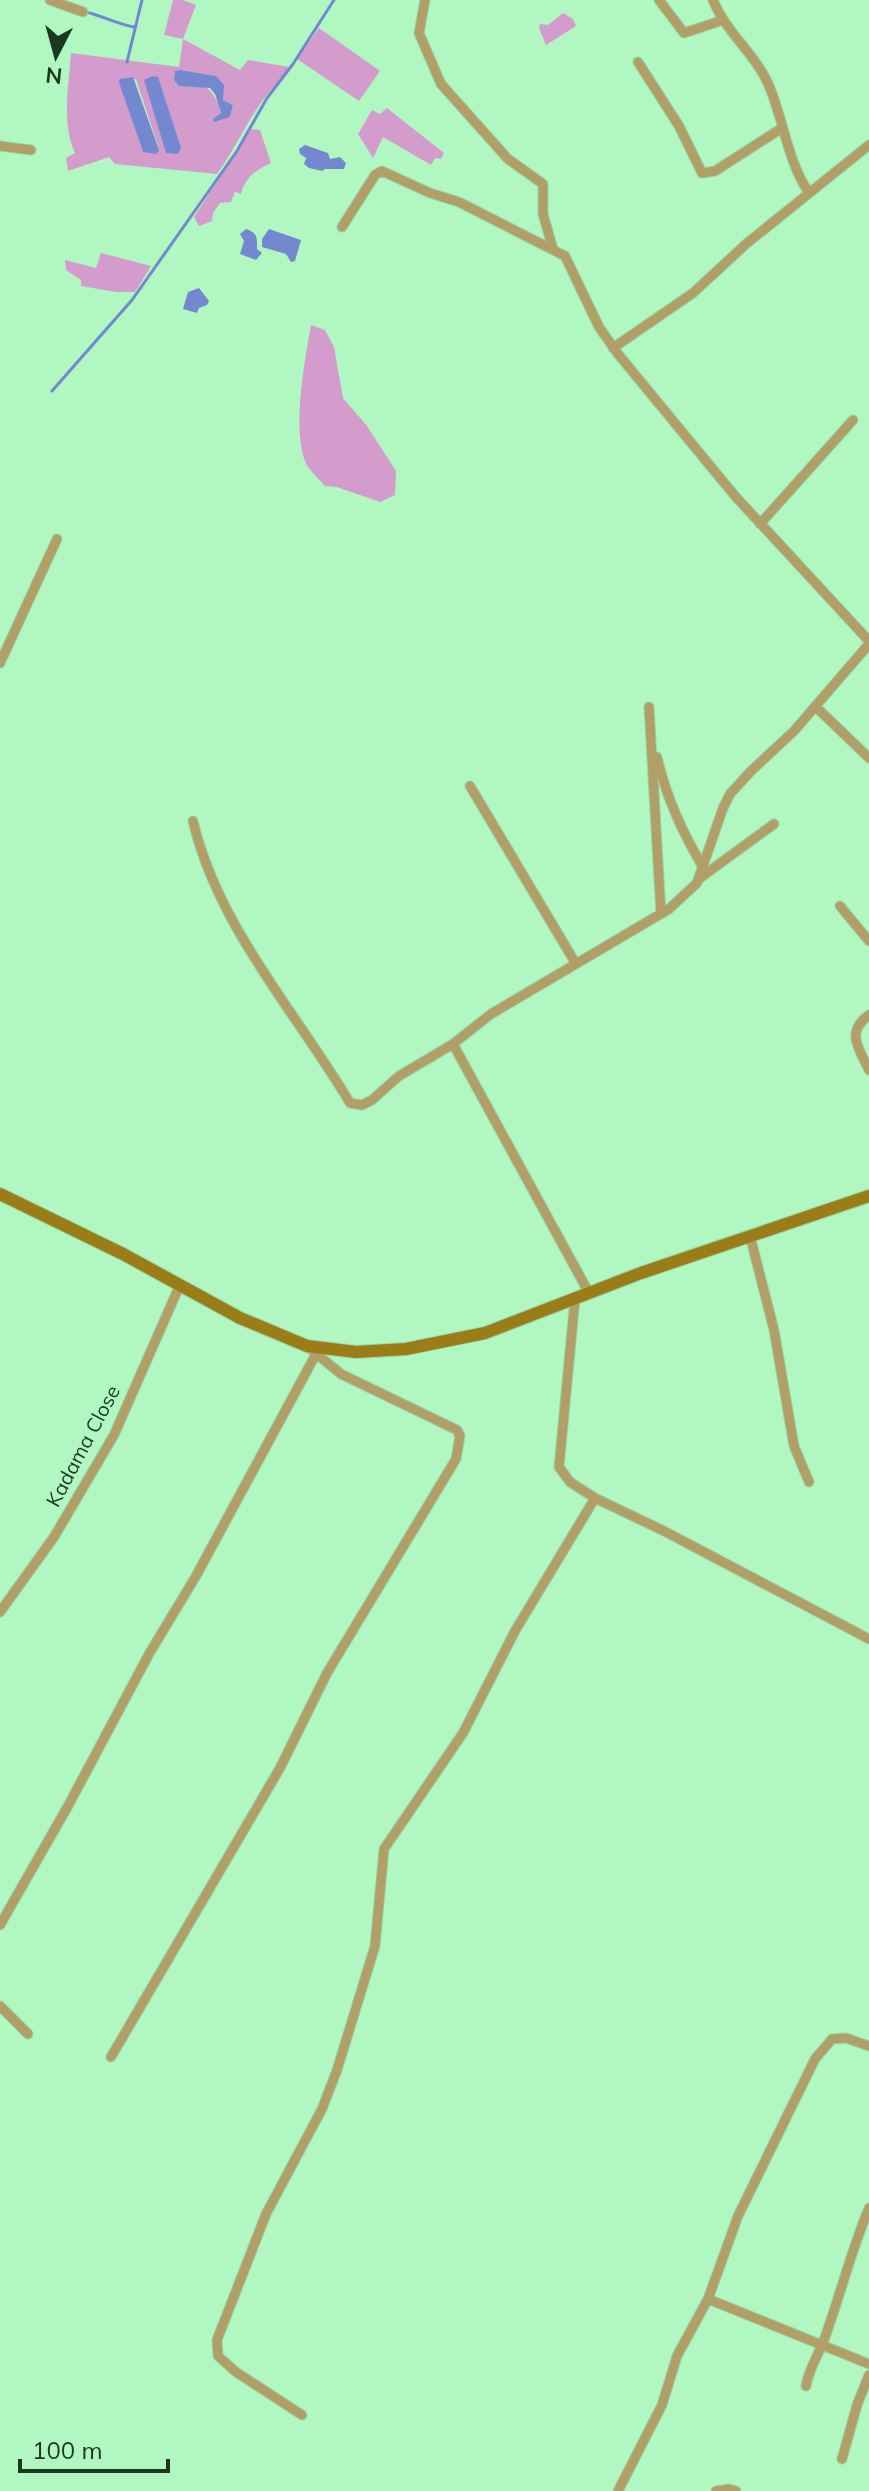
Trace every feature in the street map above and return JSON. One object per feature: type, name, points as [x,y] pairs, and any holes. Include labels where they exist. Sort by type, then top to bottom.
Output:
[{"type":"street","points":[[50,0],[83,12]]},
{"type":"street","points":[[425,0],[419,33],[441,84],[508,159],[543,184],[543,214],[553,249]]},
{"type":"street","points":[[659,0],[684,33],[723,20]]},
{"type":"street","points":[[713,0],[723,20],[756,61],[770,88],[799,177],[809,193]]},
{"type":"street","points":[[638,62],[679,126],[702,173],[715,171],[782,128]]},
{"type":"street","points":[[613,348],[693,293],[746,244],[869,145]]},
{"type":"street","points":[[0,146],[31,150]]},
{"type":"street","points":[[193,821],[200,850],[215,886],[242,934],[350,1103],[362,1105],[399,1076],[453,1044],[491,1014],[661,914],[684,897],[701,872],[730,794],[815,706],[869,642],[760,524],[613,348],[599,327],[569,260],[459,202],[430,193],[382,171],[377,172],[342,227]]},
{"type":"street","points":[[760,524],[853,420]]},
{"type":"street","points":[[0,663],[57,539]]},
{"type":"street","points":[[815,706],[869,758]]},
{"type":"street","points":[[661,914],[649,707],[665,788],[701,872]]},
{"type":"street","points":[[470,786],[576,964]]},
{"type":"street","points":[[701,872],[774,824]]},
{"type":"street","points":[[840,906],[869,941]]},
{"type":"street","points":[[869,1015],[858,1023],[855,1030],[860,1052],[869,1070]]},
{"type":"street","points":[[453,1044],[589,1293]]},
{"type":"street","points":[[0,1194],[123,1254],[240,1318],[311,1350],[341,1374],[457,1430],[460,1436],[456,1459],[327,1673],[280,1768],[111,2057]]},
{"type":"street","points":[[311,1350],[356,1352],[406,1349],[485,1333],[589,1293],[869,1196]]},
{"type":"street","points":[[750,1236],[774,1330],[794,1446],[809,1482]]},
{"type":"street","name":"Kadama Close","points":[[0,1612],[54,1537],[114,1435],[179,1287]]},
{"type":"street","points":[[575,1299],[559,1467],[570,1482],[595,1498],[869,1639]]},
{"type":"street","points":[[0,1925],[62,1818],[149,1654],[196,1576],[311,1350]]},
{"type":"street","points":[[302,2415],[236,2372],[218,2356],[217,2340],[266,2214],[322,2109],[337,2070],[375,1946],[384,1849],[463,1733],[515,1631],[595,1498]]},
{"type":"street","points":[[0,2006],[28,2034]]},
{"type":"street","points":[[618,2491],[662,2405],[677,2356],[708,2299],[738,2216],[815,2059],[832,2039],[846,2038],[869,2046]]},
{"type":"street","points":[[806,2386],[808,2372],[823,2344],[869,2208]]},
{"type":"street","points":[[708,2299],[869,2364]]},
{"type":"street","points":[[842,2459],[869,2375]]},
{"type":"street","points":[[716,2491],[736,2491]]},
{"type":"shaded area","points":[[173,0],[196,5],[183,39],[164,35]]},
{"type":"shaded area","points":[[563,13],[573,19],[576,26],[546,45],[540,24],[548,25]]},
{"type":"shaded area","points":[[319,28],[380,71],[359,101],[297,59]]},
{"type":"shaded area","points":[[183,39],[240,70],[248,60],[289,67],[259,106],[217,174],[115,164],[109,157],[68,171],[66,158],[75,153],[67,116],[71,53],[179,67]],"holes":[[[181,70],[216,76],[223,100],[233,105],[230,117],[221,119],[213,95],[203,84]],[[136,79],[159,149],[143,152],[119,83]]]},
{"type":"shaded area","points":[[387,108],[444,153],[441,159],[435,158],[431,165],[383,137],[373,158],[358,134],[372,110],[380,114]]},
{"type":"shaded area","points":[[251,129],[260,130],[271,163],[252,175],[241,194],[235,192],[231,202],[220,203],[212,221],[199,226],[194,217]]},
{"type":"shaded area","points":[[101,253],[151,266],[135,292],[81,286],[81,280],[66,270],[65,260],[96,268]]},
{"type":"shaded area","points":[[311,325],[325,330],[334,347],[343,398],[367,426],[396,471],[395,495],[380,502],[325,486],[308,467],[303,454],[299,418]]},
{"type":"water","points":[[175,71],[216,76],[224,85],[223,100],[233,105],[230,117],[214,122],[213,119],[221,113],[215,94],[210,88],[179,86],[174,80]]},
{"type":"water","points":[[133,77],[159,150],[156,154],[143,152],[119,83],[120,79]]},
{"type":"water","points":[[158,77],[181,148],[178,154],[166,153],[144,80]]},
{"type":"water","points":[[305,145],[328,153],[330,159],[340,157],[346,163],[344,169],[322,171],[309,168],[304,164],[306,158],[299,149]]},
{"type":"water","points":[[246,229],[255,234],[257,249],[262,253],[256,260],[240,254],[244,241],[240,234]]},
{"type":"water","points":[[269,229],[301,240],[295,261],[291,262],[286,254],[262,247],[262,239]]},
{"type":"water","points":[[199,288],[209,301],[207,305],[199,308],[197,313],[183,309],[188,292]]},
{"type":"waterway","points":[[127,62],[142,0]]},
{"type":"waterway","points":[[52,391],[132,300],[237,151],[267,98],[334,0]]},
{"type":"waterway","points":[[86,12],[134,27]]}]
